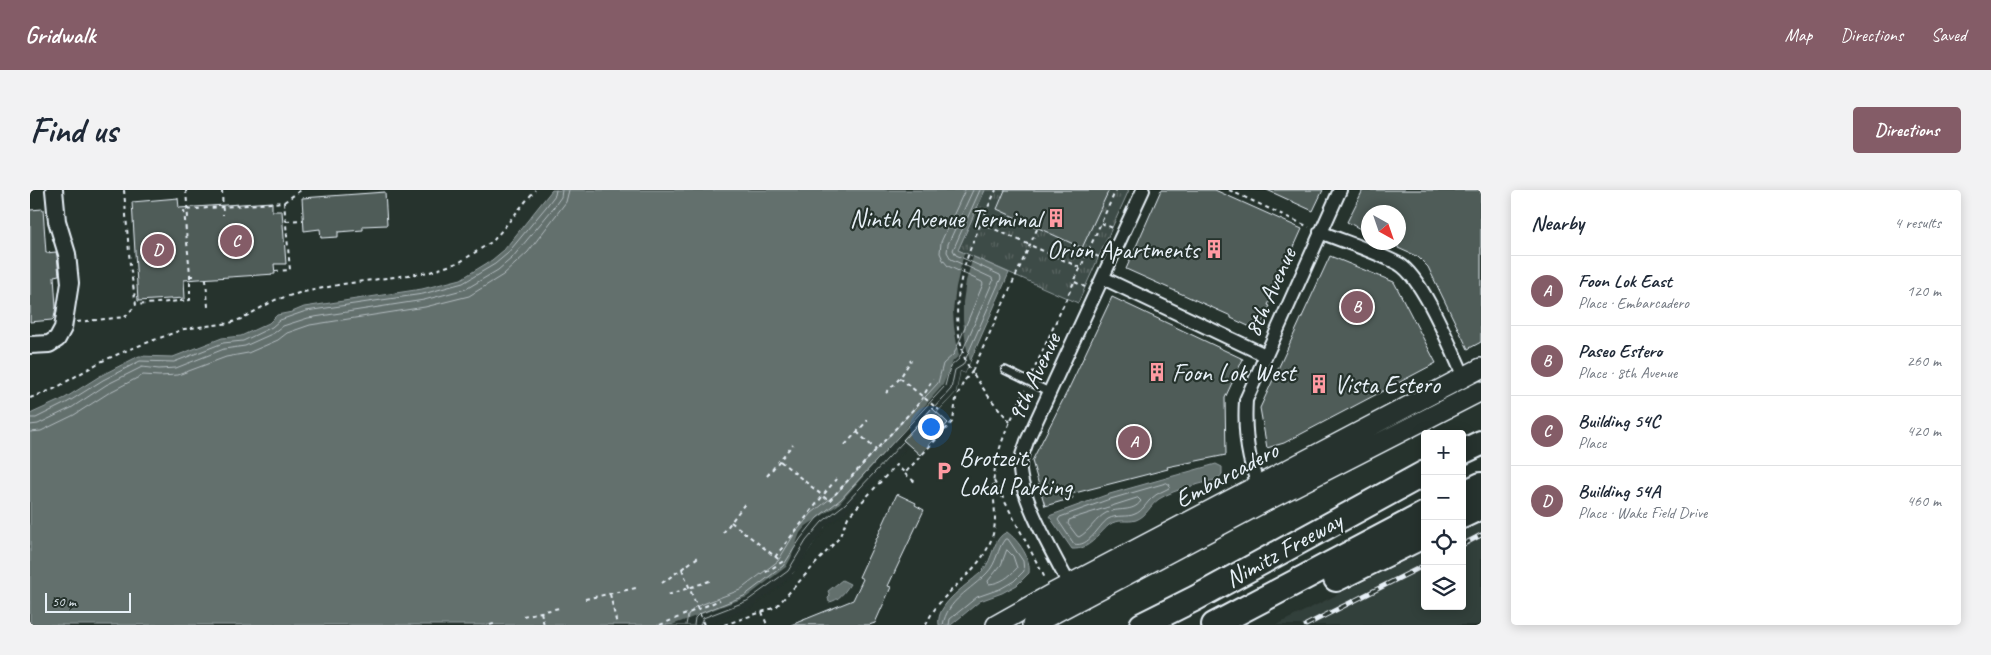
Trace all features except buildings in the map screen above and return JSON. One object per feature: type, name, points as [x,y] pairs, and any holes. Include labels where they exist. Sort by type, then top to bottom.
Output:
[{"type":"highway","points":[[1466,450],[1481,442]]},
{"type":"highway","name":"Nimitz Freeway","points":[[1142,625],[1196,598],[1421,474]]},
{"type":"highway","points":[[1466,492],[1481,485]]},
{"type":"highway","points":[[1466,514],[1481,507]]},
{"type":"highway","name":"Nimitz Freeway","points":[[1214,625],[1421,516]]},
{"type":"highway","points":[[1237,625],[1421,537]]},
{"type":"main road","name":"Embarcadero","points":[[1032,625],[1481,368]]},
{"type":"main road","name":"Embarcadero","points":[[996,625],[1069,584],[1481,391]]},
{"type":"street","points":[[30,345],[48,344],[57,339],[64,322],[70,283],[67,254],[56,221],[54,190]]},
{"type":"street","name":"9th Avenue","points":[[1069,584],[1028,502],[1021,476],[1020,463],[1027,441],[1144,190]]},
{"type":"street","name":"8th Avenue","points":[[1262,493],[1249,460],[1244,425],[1246,400],[1340,190]]},
{"type":"street","points":[[1320,232],[1401,265],[1412,276],[1423,291],[1464,377]]},
{"type":"street","points":[[1103,278],[1265,354]]},
{"type":"lane","points":[[1005,370],[1050,392]]},
{"type":"path","points":[[124,190],[130,265],[136,305]]},
{"type":"path","points":[[186,190],[188,218]]},
{"type":"path","points":[[222,190],[223,215]]},
{"type":"path","points":[[64,322],[125,317],[136,305],[190,300],[190,276],[184,210],[284,202],[301,190]]},
{"type":"path","points":[[30,398],[54,389],[100,362],[130,349],[184,329],[236,321],[275,300],[342,284],[430,272],[460,262],[493,241],[535,190]]},
{"type":"path","points":[[996,190],[968,253],[960,281],[957,310],[960,339],[968,367],[989,398],[1010,422]]},
{"type":"path","points":[[926,625],[928,619],[948,593],[985,555],[993,537],[995,519],[993,479],[1001,442],[1116,190]]},
{"type":"path","points":[[1229,190],[1320,232]]},
{"type":"path","points":[[275,271],[290,270],[284,202]]},
{"type":"path","points":[[286,222],[303,220]]},
{"type":"path","points":[[981,223],[1081,268]]},
{"type":"path","points":[[904,473],[953,421],[956,399],[964,381],[972,372],[1038,228]]},
{"type":"path","points":[[458,258],[460,262]]},
{"type":"path","points":[[190,276],[196,276]]},
{"type":"path","points":[[206,279],[208,307]]},
{"type":"path","points":[[886,393],[900,378],[910,360]]},
{"type":"path","points":[[900,378],[939,410]]},
{"type":"path","points":[[780,460],[829,501],[920,402],[933,379]]},
{"type":"path","points":[[845,445],[868,420]]},
{"type":"path","points":[[857,432],[876,450]]},
{"type":"path","points":[[768,476],[793,444]]},
{"type":"path","points":[[724,625],[776,607],[839,538],[848,516],[896,465],[915,482]]},
{"type":"path","points":[[775,557],[836,479]]},
{"type":"path","points":[[993,479],[1046,580]]},
{"type":"path","points":[[723,533],[746,502]]},
{"type":"path","points":[[731,522],[782,562],[763,574]]},
{"type":"path","points":[[662,583],[702,555]]},
{"type":"path","points":[[682,569],[704,625]]},
{"type":"path","points":[[668,595],[712,580]]},
{"type":"path","points":[[584,599],[636,588]]},
{"type":"path","points":[[610,594],[617,625]]},
{"type":"path","points":[[660,625],[720,600]]},
{"type":"path","points":[[523,616],[559,608]]},
{"type":"path","points":[[540,612],[544,625]]},
{"type":"path","points":[[762,612],[767,625]]},
{"type":"path","points":[[490,625],[497,623]]},
{"type":"shaded area","points":[[1481,522],[1481,625],[1276,625],[1421,553],[1421,610],[1466,610],[1466,530]]},
{"type":"green space","points":[[985,190],[1129,190],[1078,303],[958,250]]},
{"type":"water","points":[[552,190],[985,190],[958,250],[1009,273],[965,373],[960,371],[956,392],[848,508],[826,525],[792,574],[699,625],[30,625],[30,414],[65,398],[100,376],[139,356],[173,357],[222,338],[241,336],[269,323],[277,315],[304,307],[422,289],[461,279],[492,260],[504,250]]},
{"type":"water","points":[[1216,464],[1222,467],[1222,474],[1218,479],[1180,489],[1166,495],[1156,501],[1140,518],[1133,521],[1112,523],[1093,541],[1078,549],[1072,549],[1049,516],[1106,495]]},
{"type":"water","points":[[1007,532],[1023,550],[1028,562],[1029,573],[1017,585],[980,601],[951,625],[939,625],[942,609],[955,594],[983,570],[999,539]]},
{"type":"water","points":[[842,580],[850,584],[844,593],[829,602],[828,598],[830,596],[828,591]]},
{"type":"pier","points":[[964,253],[973,257],[966,281],[963,302],[963,320],[970,362],[965,373],[960,371],[956,392],[937,412],[932,408],[903,440],[909,445],[845,513],[824,528],[825,530],[792,574],[793,576],[751,608],[706,625],[672,625],[747,597],[786,567],[800,533],[806,526],[838,505],[943,385],[953,361],[959,356],[953,311],[956,287]]},
{"type":"railway","points":[[1466,543],[1481,535]]},
{"type":"railway","points":[[1306,625],[1421,567]]},
{"type":"place","name":"Ninth Avenue Terminal","points":[[1056,218]]},
{"type":"place","name":"Building 54C","points":[[236,241]]},
{"type":"place","name":"Orion Apartments","points":[[1214,249]]},
{"type":"place","name":"Building 54A","points":[[158,250]]},
{"type":"place","name":"Paseo Estero","points":[[1357,307]]},
{"type":"place","name":"Foon Lok West","points":[[1157,372]]},
{"type":"place","name":"Vista Estero","points":[[1319,384]]},
{"type":"place","name":"Foon Lok East","points":[[1134,442]]},
{"type":"place","name":"Brotzeit Lokal Parking","points":[[944,471]]}]
